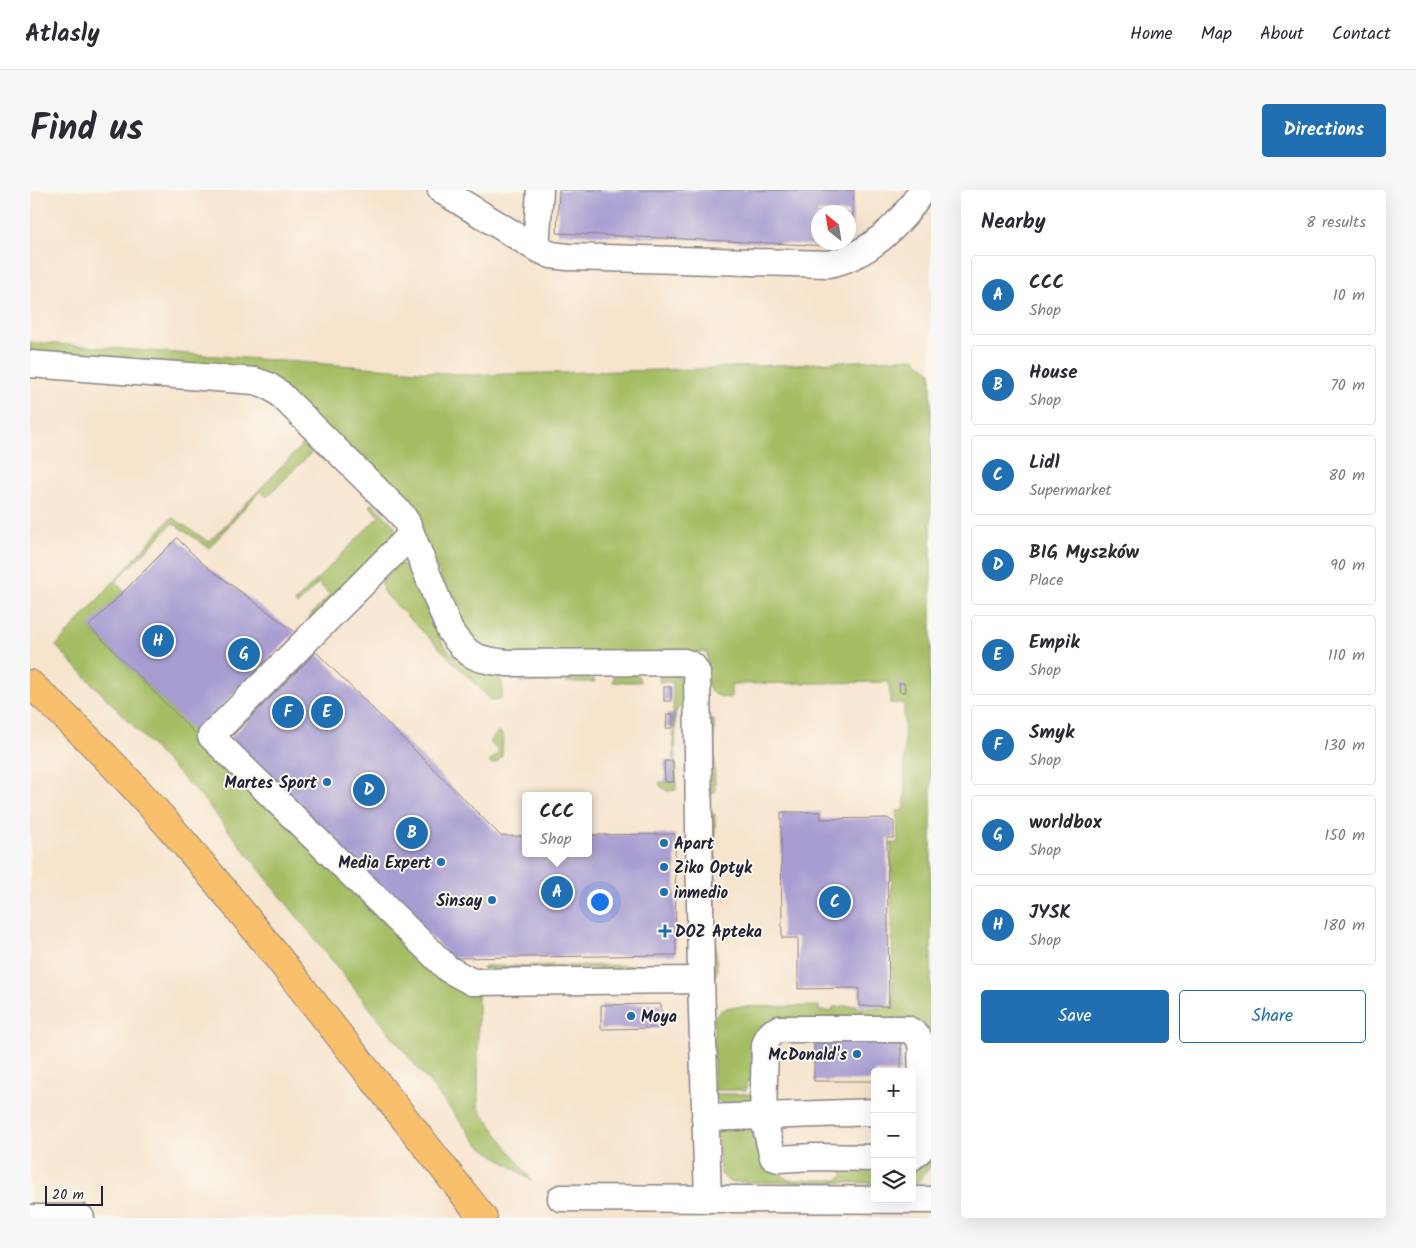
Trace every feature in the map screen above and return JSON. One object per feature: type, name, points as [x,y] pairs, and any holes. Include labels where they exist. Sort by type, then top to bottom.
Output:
[{"type":"main road","points":[[30,684],[72,722],[152,806],[254,926],[483,1218]]},
{"type":"street","points":[[441,190],[536,248],[551,255],[829,264],[843,261],[876,241],[906,213],[922,190]]},
{"type":"street","points":[[536,248],[540,190]]},
{"type":"street","points":[[30,364],[255,381],[267,385],[279,393],[402,515],[450,631],[459,645],[474,656],[488,661],[508,663],[684,662],[693,666],[696,673],[701,980],[708,1198]]},
{"type":"street","points":[[411,536],[211,736],[448,969],[472,982],[701,980]]},
{"type":"street","points":[[871,1158],[814,1157],[778,1159],[773,1157],[763,1116],[765,1045],[768,1036],[773,1031],[779,1029],[906,1029],[916,1035],[922,1046],[922,1070],[928,1088],[929,1113],[926,1123],[922,1127],[920,1150],[916,1154]]},
{"type":"street","points":[[705,1118],[871,1112]]},
{"type":"street","points":[[561,1198],[930,1200]]},
{"type":"street","points":[[30,1218],[81,1218]]},
{"type":"green space","points":[[30,342],[473,375],[698,369],[914,358],[931,372],[931,1083],[927,1039],[776,1018],[760,1081],[746,1081],[746,1090],[714,1090],[714,1018],[720,1011],[729,1007],[819,1006],[819,1011],[833,1011],[833,1007],[857,1005],[858,1008],[893,1007],[891,843],[898,843],[897,811],[905,810],[904,703],[890,703],[889,682],[731,684],[731,698],[714,694],[710,689],[707,676],[707,652],[512,654],[479,646],[461,626],[422,532],[256,369],[30,351]]},
{"type":"green space","points":[[297,428],[325,455],[324,461],[313,451],[267,497],[260,491],[209,548],[173,523],[115,582],[124,591],[89,627],[442,977],[458,988],[478,991],[478,1107],[531,1180],[478,1144],[205,801],[56,646],[172,517],[209,542],[305,442],[293,429]]},
{"type":"green space","points":[[373,504],[395,526],[394,535],[313,620],[309,617],[330,595],[318,583],[297,605],[295,602],[379,516],[369,505]]},
{"type":"green space","points":[[401,564],[412,571],[441,641],[462,663],[499,677],[503,688],[500,699],[491,700],[383,592],[382,582],[395,567]]},
{"type":"green space","points":[[618,673],[637,674],[641,682],[613,682],[614,677]]},
{"type":"green space","points":[[544,675],[549,682],[520,682],[523,676]]},
{"type":"green space","points":[[592,675],[595,682],[566,682],[569,676]]},
{"type":"green space","points":[[660,675],[678,675],[687,687],[686,699],[675,713],[676,790],[667,791],[660,786],[660,782],[674,782],[673,682],[659,682]]},
{"type":"green space","points":[[709,718],[714,720],[715,792],[710,794]]},
{"type":"green space","points":[[499,731],[503,736],[502,757],[496,763],[491,764],[489,762],[499,752],[489,742]]},
{"type":"green space","points":[[710,814],[715,815],[717,972],[714,976]]},
{"type":"green space","points":[[685,965],[680,968],[482,969],[485,966]]},
{"type":"green space","points":[[714,1094],[760,1094],[752,1106],[735,1107],[721,1103]]},
{"type":"green space","points":[[931,1118],[931,1166],[917,1183],[916,1154]]},
{"type":"green space","points":[[753,1127],[772,1166],[788,1180],[839,1180],[844,1174],[834,1165],[871,1164],[871,1183],[729,1182],[720,1173],[718,1133],[721,1129]]},
{"type":"building","points":[[559,190],[854,190],[853,205],[811,205],[811,245],[557,233]]},
{"type":"building","points":[[177,538],[202,563],[295,632],[195,733],[89,626]]},
{"type":"building","points":[[316,652],[501,836],[522,836],[522,857],[592,857],[592,835],[675,834],[676,955],[452,958],[230,738]]},
{"type":"building","points":[[899,683],[904,683],[905,692],[900,692]]},
{"type":"building","points":[[664,687],[671,687],[671,701],[664,701]]},
{"type":"building","points":[[667,714],[673,714],[673,728],[666,728]]},
{"type":"building","points":[[664,761],[673,761],[674,782],[665,782]]},
{"type":"building","points":[[781,812],[821,812],[821,819],[887,818],[894,822],[894,838],[887,838],[889,1006],[859,1006],[859,988],[798,989],[798,938],[782,938]]},
{"type":"building","name":"Moya","points":[[661,1004],[662,1028],[601,1029],[601,1005]]},
{"type":"building","name":"McDonald's","points":[[814,1036],[901,1036],[901,1068],[871,1068],[871,1081],[814,1081]]},
{"type":"place","name":"JYSK","points":[[158,641]]},
{"type":"place","name":"worldbox","points":[[244,654]]},
{"type":"place","name":"Smyk","points":[[288,712]]},
{"type":"place","name":"Empik","points":[[327,712]]},
{"type":"place","name":"Martes Sport","points":[[327,782]]},
{"type":"place","name":"BIG Myszków","points":[[369,790]]},
{"type":"place","name":"House","points":[[412,833]]},
{"type":"place","name":"Apart","points":[[664,843]]},
{"type":"place","name":"Media Expert","points":[[441,862]]},
{"type":"place","name":"Ziko Optyk","points":[[664,867]]},
{"type":"place","name":"CCC","points":[[557,892]]},
{"type":"place","name":"inmedio","points":[[664,892]]},
{"type":"place","name":"Sinsay","points":[[492,900]]},
{"type":"place","name":"Lidl","points":[[835,902]]},
{"type":"place","name":"DOZ Apteka","points":[[665,931]]},
{"type":"place","name":"Moya","points":[[631,1016]]},
{"type":"place","name":"McDonald's","points":[[857,1054]]}]
